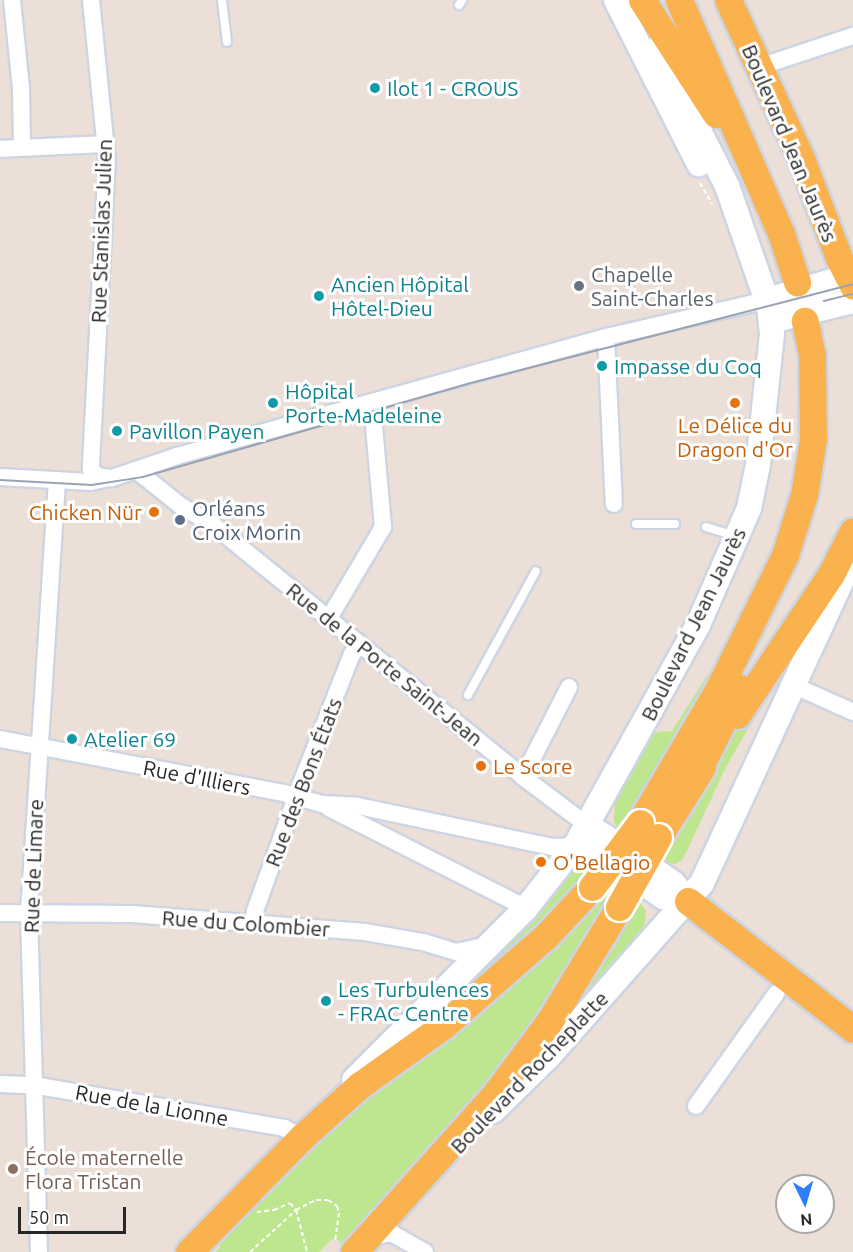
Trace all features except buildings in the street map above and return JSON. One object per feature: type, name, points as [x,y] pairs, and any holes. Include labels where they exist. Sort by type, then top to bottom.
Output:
[{"type":"main road","name":"Boulevard Jean Jaurès","points":[[616,0],[682,135],[747,246]]},
{"type":"main road","points":[[642,0],[655,23],[750,162]]},
{"type":"main road","name":"Boulevard Jean Jaurès","points":[[679,0],[803,280],[793,230],[695,0]]},
{"type":"main road","name":"Boulevard Jean Jaurès","points":[[730,1],[763,66],[811,188],[851,278]]},
{"type":"main road","points":[[730,1],[811,188]]},
{"type":"main road","name":"Boulevard Jean Jaurès","points":[[575,846],[586,817],[698,625],[734,536],[749,508],[758,465],[767,318],[728,186],[683,99],[655,23]]},
{"type":"main road","points":[[767,318],[851,278]]},
{"type":"main road","points":[[649,830],[785,555],[804,495],[813,439],[812,320],[827,375],[829,417],[823,480],[816,511],[793,581],[693,781]]},
{"type":"main road","points":[[297,1135],[360,1085],[444,1025],[475,999],[545,937],[592,886],[649,830],[693,781],[831,574],[853,531]]},
{"type":"main road","points":[[699,894],[702,883],[798,688],[851,572]]},
{"type":"main road","points":[[189,1252],[297,1135],[348,1086],[479,947],[522,906],[575,846],[607,848],[586,817]]},
{"type":"main road","name":"Boulevard Rocheplatte","points":[[358,1244],[496,1094],[549,1022],[619,906],[649,830]]},
{"type":"main road","points":[[648,876],[699,894],[718,922],[853,1029]]},
{"type":"main road","name":"Boulevard Rocheplatte","points":[[358,1244],[549,1056],[699,894]]},
{"type":"street","points":[[12,0],[21,79],[22,147]]},
{"type":"street","name":"Rue Stanislas Julien","points":[[91,0],[108,159],[91,462],[94,474],[112,478]]},
{"type":"street","points":[[763,66],[853,36]]},
{"type":"street","points":[[0,149],[106,144]]},
{"type":"street","points":[[0,477],[81,481],[112,478],[177,456],[606,337],[767,318]]},
{"type":"street","points":[[606,337],[614,504]]},
{"type":"street","points":[[329,618],[383,527],[372,403]]},
{"type":"street","name":"Rue de la Porte Saint-Jean","points":[[136,470],[181,506],[212,524],[360,644],[453,714],[523,777],[586,817]]},
{"type":"street","name":"Rue de Limare","points":[[39,1252],[29,913],[57,480]]},
{"type":"street","name":"Rue des Bons États","points":[[254,924],[255,911],[296,797],[352,654],[360,644]]},
{"type":"street","points":[[523,777],[569,687]]},
{"type":"street","points":[[798,688],[853,712]]},
{"type":"street","name":"Rue d'Illiers","points":[[0,739],[323,804],[358,806],[552,847],[575,846]]},
{"type":"street","name":"Rue d'Illiers","points":[[323,804],[522,906]]},
{"type":"street","name":"Rue du Colombier","points":[[0,913],[132,914],[365,932],[423,942],[456,952],[479,947]]},
{"type":"street","points":[[696,1106],[777,992]]},
{"type":"street","name":"Rue de la Lionne","points":[[0,1084],[33,1085],[284,1128],[297,1135]]},
{"type":"street","points":[[358,1244],[391,1233],[402,1247],[425,1252]]},
{"type":"lane","points":[[222,0],[227,42]]},
{"type":"lane","name":"Boulevard Jean Jaurès","points":[[763,66],[851,278]]},
{"type":"lane","points":[[636,524],[675,524]]},
{"type":"lane","points":[[706,527],[734,536]]},
{"type":"lane","points":[[468,695],[536,571]]},
{"type":"lane","points":[[522,906],[554,864]]},
{"type":"lane","points":[[178,1252],[297,1135]]},
{"type":"path","points":[[250,1252],[296,1210],[316,1200],[328,1200],[337,1206],[358,1244]]},
{"type":"path","points":[[253,1212],[274,1210],[290,1203],[296,1210],[308,1252]]},
{"type":"green space","points":[[814,613],[819,614],[769,692],[726,767],[683,859],[675,864],[663,862],[661,858],[708,768]]},
{"type":"green space","points":[[719,657],[661,774],[618,832],[614,821],[615,799],[641,752],[656,732],[672,731]]},
{"type":"green space","points":[[583,863],[593,866],[550,916],[455,997],[454,995],[487,968],[569,874]]},
{"type":"green space","points":[[601,891],[613,900],[578,958],[519,1042],[421,1162],[342,1244],[337,1239],[331,1240],[319,1252],[215,1252],[220,1247],[219,1234],[349,1103]]},
{"type":"green space","points":[[638,901],[646,910],[644,930],[623,959],[528,1066],[610,947],[615,947],[621,936],[616,932]]},
{"type":"tram line","points":[[0,480],[92,485],[143,477],[467,384],[853,284]]},
{"type":"tram line","points":[[824,301],[853,294]]},
{"type":"place","name":"Ilot 1 - CROUS","points":[[375,88]]},
{"type":"place","name":"Chapelle Saint-Charles","points":[[579,286]]},
{"type":"place","name":"Ancien Hôpital Hôtel-Dieu","points":[[319,296]]},
{"type":"place","name":"Impasse du Coq","points":[[602,366]]},
{"type":"place","name":"Hôpital Porte-Madeleine","points":[[273,403]]},
{"type":"place","name":"Le Délice du Dragon d'Or","points":[[735,403]]},
{"type":"place","name":"Pavillon Payen","points":[[117,431]]},
{"type":"place","name":"Chicken Nür","points":[[154,512]]},
{"type":"place","name":"Orléans Croix Morin","points":[[180,520]]},
{"type":"place","name":"Atelier 69","points":[[72,739]]},
{"type":"place","name":"Le Score","points":[[481,766]]},
{"type":"place","name":"O'Bellagio","points":[[541,862]]},
{"type":"place","name":"Les Turbulences - FRAC Centre","points":[[326,1001]]},
{"type":"place","name":"École maternelle Flora Tristan","points":[[13,1169]]}]
